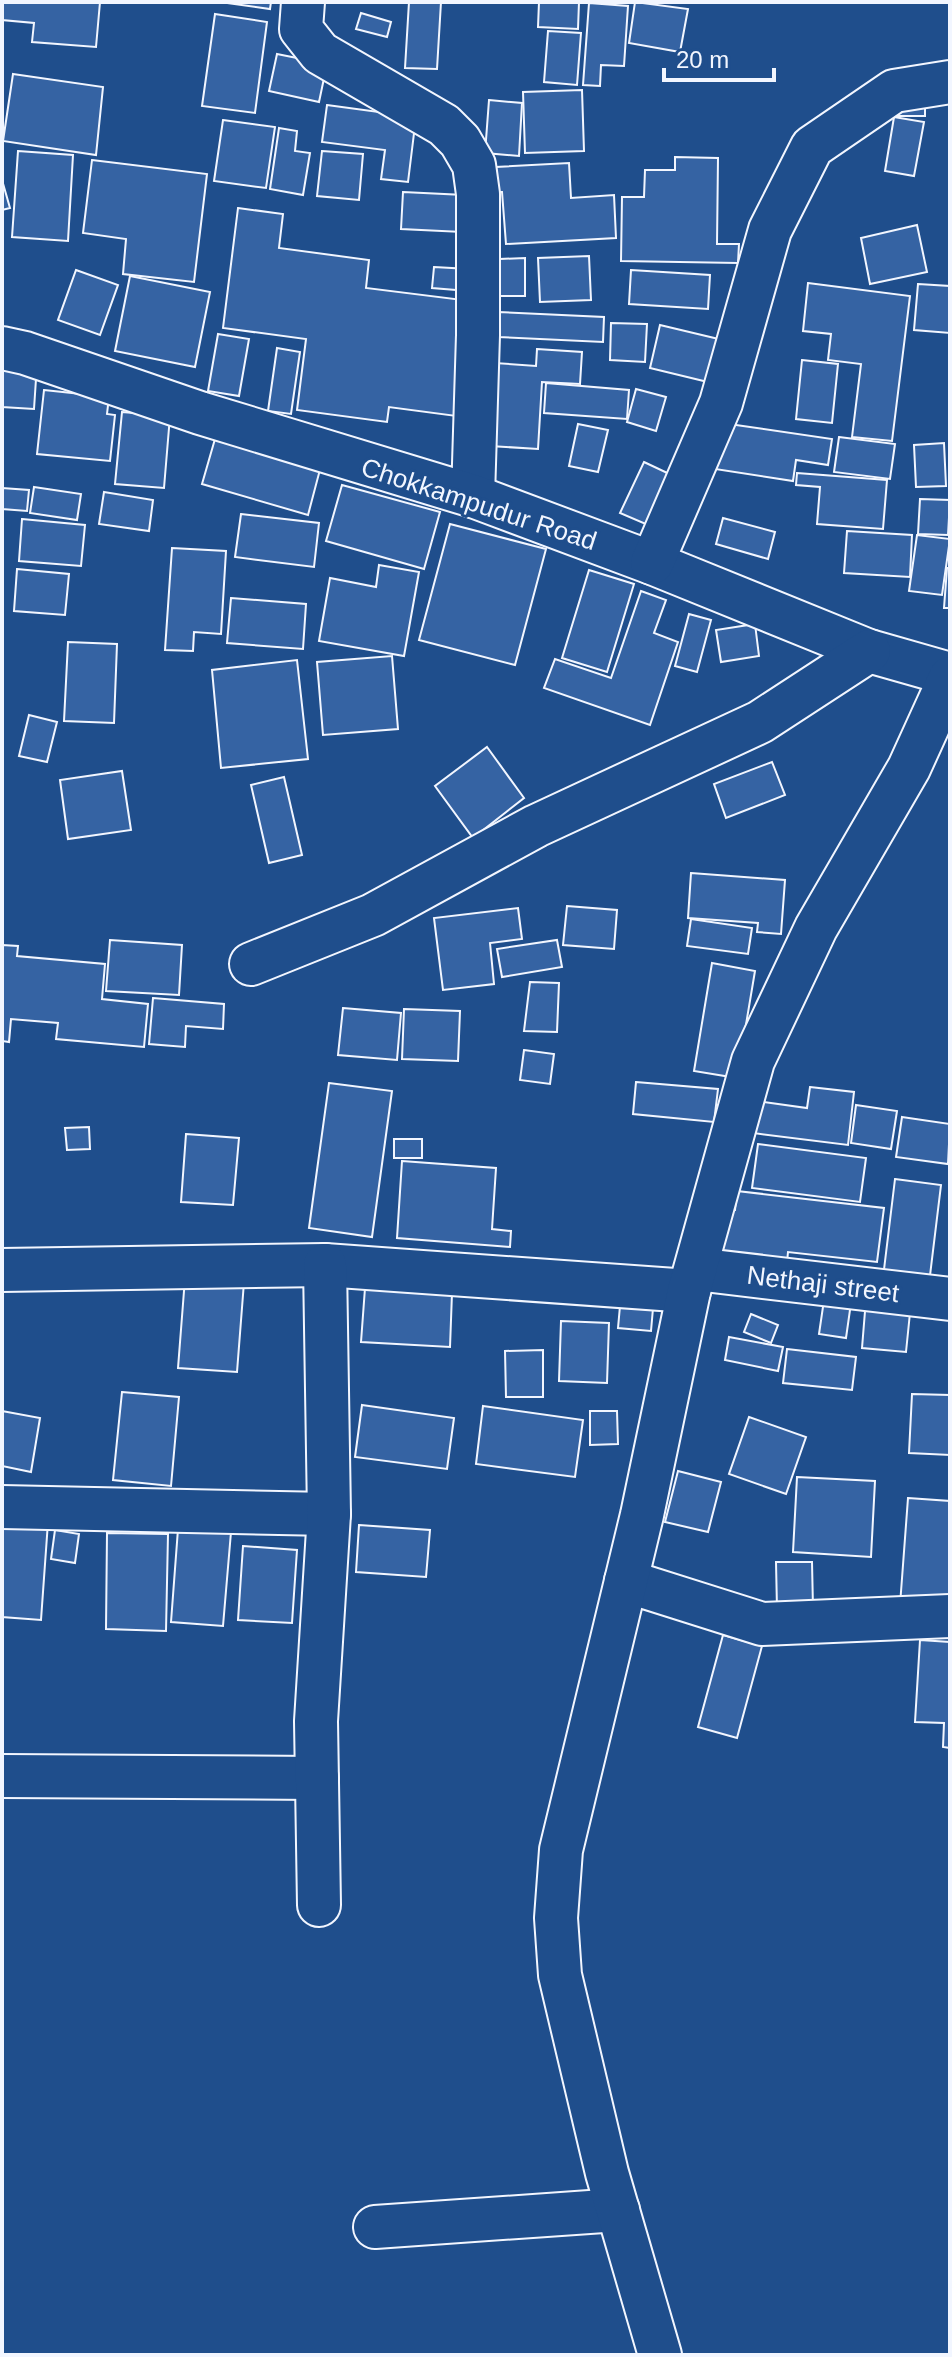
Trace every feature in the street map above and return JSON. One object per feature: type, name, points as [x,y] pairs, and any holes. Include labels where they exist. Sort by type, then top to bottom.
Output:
[{"type":"street","points":[[303,2],[301,29],[320,53],[444,125],[460,141],[474,165],[480,232],[473,496]]},
{"type":"street","points":[[652,563],[721,403],[770,230],[812,147],[894,91],[950,82]]},
{"type":"street","name":"Chokkampudur Road","points":[[2,348],[372,468],[473,496],[652,563],[869,651],[950,676]]},
{"type":"street","points":[[251,964],[373,915],[536,826],[760,722],[869,651]]},
{"type":"street","points":[[660,2355],[618,2210],[560,1975],[556,1918],[561,1850],[626,1581],[692,1280],[753,1061],[816,928],[909,768],[950,676]]},
{"type":"street","points":[[319,1905],[316,1721],[329,1514],[325,1265]]},
{"type":"street","name":"Nethaji street","points":[[2,1270],[325,1265],[692,1280],[950,1299]]},
{"type":"street","points":[[2,1507],[329,1514]]},
{"type":"street","points":[[626,1581],[762,1624],[950,1616]]},
{"type":"street","points":[[2,1776],[317,1778]]},
{"type":"street","points":[[375,2227],[618,2210]]},
{"type":"building","points":[[2,2],[100,2],[96,47],[32,42],[34,23],[2,20]]},
{"type":"building","points":[[220,2],[271,2],[270,9]]},
{"type":"building","points":[[409,2],[441,2],[437,69],[405,68]]},
{"type":"building","points":[[539,2],[579,2],[578,29],[538,27]]},
{"type":"building","points":[[635,2],[688,9],[680,52],[629,43]]},
{"type":"building","points":[[589,3],[628,6],[624,66],[601,65],[600,86],[583,85]]},
{"type":"building","points":[[361,13],[391,22],[387,37],[356,29]]},
{"type":"building","points":[[215,14],[267,22],[255,113],[202,106]]},
{"type":"building","points":[[548,31],[581,33],[577,85],[544,82]]},
{"type":"building","points":[[277,54],[327,64],[319,102],[269,91]]},
{"type":"building","points":[[13,74],[103,87],[96,155],[3,141]]},
{"type":"building","points":[[582,90],[584,151],[525,153],[523,92]]},
{"type":"building","points":[[896,98],[925,98],[925,116],[896,116]]},
{"type":"building","points":[[489,100],[522,103],[519,156],[485,153]]},
{"type":"building","points":[[327,105],[416,117],[408,182],[381,179],[385,150],[322,142]]},
{"type":"building","points":[[894,117],[924,122],[914,176],[885,171]]},
{"type":"building","points":[[223,120],[275,127],[266,188],[214,181]]},
{"type":"building","points":[[279,128],[297,131],[295,151],[310,153],[303,195],[270,189]]},
{"type":"building","points":[[18,151],[73,155],[68,241],[12,237]]},
{"type":"building","points":[[322,151],[363,154],[359,200],[317,196]]},
{"type":"building","points":[[675,157],[718,158],[717,244],[739,244],[738,263],[621,261],[622,197],[644,197],[645,170],[675,170]]},
{"type":"building","points":[[92,160],[207,174],[194,282],[123,274],[126,239],[83,233]]},
{"type":"building","points":[[569,163],[571,198],[614,195],[616,238],[506,244],[502,192],[498,192],[496,167]]},
{"type":"building","points":[[2,180],[10,208],[2,210]]},
{"type":"building","points":[[403,192],[464,195],[462,232],[401,229]]},
{"type":"building","points":[[238,208],[283,214],[279,248],[369,260],[366,288],[471,301],[456,416],[389,407],[387,422],[297,410],[306,339],[223,328]]},
{"type":"building","points":[[917,225],[927,272],[870,284],[861,238]]},
{"type":"building","points":[[589,256],[591,300],[540,302],[538,258]]},
{"type":"building","points":[[525,258],[525,296],[500,296],[500,259]]},
{"type":"building","points":[[434,267],[469,269],[468,291],[432,288]]},
{"type":"building","points":[[76,270],[118,285],[100,335],[58,320]]},
{"type":"building","points":[[631,270],[710,275],[708,309],[629,304]]},
{"type":"building","points":[[130,276],[210,292],[195,367],[115,351]]},
{"type":"building","points":[[808,283],[910,296],[892,441],[852,437],[861,364],[828,360],[831,334],[803,331]]},
{"type":"building","points":[[918,284],[950,286],[950,333],[914,330]]},
{"type":"building","points":[[498,312],[604,317],[603,342],[498,337]]},
{"type":"building","points":[[611,323],[647,324],[645,362],[610,360]]},
{"type":"building","points":[[660,325],[727,341],[716,384],[650,368]]},
{"type":"building","points":[[218,334],[249,339],[239,396],[208,391]]},
{"type":"building","points":[[277,348],[300,352],[291,414],[268,411]]},
{"type":"building","points":[[537,349],[582,352],[580,384],[542,382],[538,449],[490,446],[495,363],[536,366]]},
{"type":"building","points":[[802,360],[838,364],[832,423],[796,419]]},
{"type":"building","points":[[2,362],[37,364],[34,409],[2,407]]},
{"type":"building","points":[[546,383],[629,390],[627,419],[544,413]]},
{"type":"building","points":[[636,389],[666,397],[656,431],[627,422]]},
{"type":"building","points":[[44,390],[109,397],[107,414],[115,415],[110,461],[37,454]]},
{"type":"building","points":[[122,412],[170,416],[164,488],[115,484]]},
{"type":"building","points":[[722,423],[832,439],[828,465],[796,460],[793,481],[715,469]]},
{"type":"building","points":[[578,424],[608,430],[598,472],[569,466]]},
{"type":"building","points":[[217,432],[322,462],[308,515],[202,484]]},
{"type":"building","points":[[839,437],[895,444],[890,479],[834,472]]},
{"type":"building","points":[[944,443],[946,486],[916,487],[914,445]]},
{"type":"building","points":[[644,462],[678,478],[655,528],[620,513]]},
{"type":"building","points":[[797,473],[887,480],[883,529],[817,524],[820,487],[796,485]]},
{"type":"building","points":[[342,485],[440,512],[424,569],[326,541]]},
{"type":"building","points":[[34,487],[81,494],[77,520],[30,513]]},
{"type":"building","points":[[2,488],[29,490],[27,511],[2,509]]},
{"type":"building","points":[[104,492],[153,500],[149,531],[99,524]]},
{"type":"building","points":[[920,499],[950,500],[948,535],[918,534]]},
{"type":"building","points":[[241,514],[319,523],[314,567],[235,557]]},
{"type":"building","points":[[723,518],[775,532],[768,559],[716,544]]},
{"type":"building","points":[[22,519],[85,525],[81,566],[19,561]]},
{"type":"building","points":[[450,524],[546,549],[515,665],[419,640]]},
{"type":"building","points":[[847,531],[912,535],[910,577],[844,573]]},
{"type":"building","points":[[917,535],[950,539],[942,595],[909,591]]},
{"type":"building","points":[[172,548],[226,551],[221,634],[194,632],[193,651],[165,650]]},
{"type":"building","points":[[379,565],[419,572],[404,656],[319,641],[330,578],[376,587]]},
{"type":"building","points":[[947,568],[950,568],[950,608],[944,608]]},
{"type":"building","points":[[17,569],[69,574],[65,615],[14,611]]},
{"type":"building","points":[[589,570],[634,584],[607,672],[562,658]]},
{"type":"building","points":[[641,591],[666,600],[654,633],[678,642],[650,725],[544,688],[555,659],[611,678]]},
{"type":"building","points":[[231,598],[306,604],[303,649],[227,643]]},
{"type":"building","points":[[689,614],[711,620],[697,672],[675,666]]},
{"type":"building","points":[[755,624],[759,656],[721,662],[716,630]]},
{"type":"building","points":[[68,642],[117,644],[114,723],[64,721]]},
{"type":"building","points":[[392,656],[398,729],[323,735],[317,662]]},
{"type":"building","points":[[297,660],[308,759],[221,768],[212,670]]},
{"type":"building","points":[[29,715],[57,722],[47,762],[19,756]]},
{"type":"building","points":[[487,747],[524,798],[473,838],[435,786]]},
{"type":"building","points":[[772,762],[785,795],[726,818],[714,784]]},
{"type":"building","points":[[122,771],[131,830],[68,839],[60,780]]},
{"type":"building","points":[[284,777],[302,855],[269,863],[251,785]]},
{"type":"building","points":[[691,873],[785,880],[781,934],[757,932],[758,923],[688,918]]},
{"type":"building","points":[[567,906],[617,910],[614,949],[563,945]]},
{"type":"building","points":[[518,908],[522,939],[490,943],[494,984],[443,990],[434,918]]},
{"type":"building","points":[[691,919],[752,928],[748,954],[687,946]]},
{"type":"building","points":[[110,940],[182,945],[179,995],[106,991]]},
{"type":"building","points":[[557,940],[562,967],[502,977],[497,949]]},
{"type":"building","points":[[2,945],[18,946],[17,956],[105,964],[102,999],[148,1004],[144,1047],[56,1039],[58,1023],[11,1019],[9,1042],[2,1041]]},
{"type":"building","points":[[712,963],[755,971],[737,1078],[694,1071]]},
{"type":"building","points":[[530,982],[559,983],[557,1032],[524,1031]]},
{"type":"building","points":[[153,998],[224,1004],[223,1029],[186,1026],[185,1047],[149,1044]]},
{"type":"building","points":[[343,1008],[401,1013],[397,1060],[338,1055]]},
{"type":"building","points":[[404,1009],[460,1011],[458,1061],[402,1059]]},
{"type":"building","points":[[524,1050],[554,1054],[550,1084],[520,1080]]},
{"type":"building","points":[[636,1082],[718,1089],[714,1122],[633,1114]]},
{"type":"building","points":[[329,1083],[392,1091],[372,1237],[309,1228]]},
{"type":"building","points":[[810,1087],[854,1092],[848,1145],[753,1133],[757,1101],[807,1108]]},
{"type":"building","points":[[856,1105],[897,1111],[891,1149],[851,1143]]},
{"type":"building","points":[[902,1117],[950,1124],[948,1164],[896,1157]]},
{"type":"building","points":[[89,1127],[90,1149],[67,1150],[65,1128]]},
{"type":"building","points":[[186,1134],[239,1138],[233,1205],[181,1202]]},
{"type":"building","points":[[394,1139],[422,1139],[422,1158],[394,1158]]},
{"type":"building","points":[[758,1144],[866,1158],[860,1202],[752,1188]]},
{"type":"building","points":[[402,1161],[496,1168],[492,1229],[511,1231],[510,1247],[397,1238]]},
{"type":"building","points":[[895,1179],[941,1185],[928,1292],[882,1286]]},
{"type":"building","points":[[737,1191],[884,1208],[877,1262],[788,1252],[786,1273],[715,1265],[721,1209],[735,1210]]},
{"type":"building","points":[[185,1278],[244,1282],[237,1372],[178,1368]]},
{"type":"building","points":[[365,1288],[452,1293],[450,1347],[361,1342]]},
{"type":"building","points":[[825,1293],[852,1296],[846,1338],[819,1334]]},
{"type":"building","points":[[621,1295],[654,1297],[651,1331],[618,1328]]},
{"type":"building","points":[[866,1299],[911,1303],[906,1352],[862,1348]]},
{"type":"building","points":[[751,1314],[778,1325],[771,1343],[744,1332]]},
{"type":"building","points":[[561,1321],[609,1323],[607,1383],[559,1381]]},
{"type":"building","points":[[729,1337],[783,1347],[778,1371],[725,1360]]},
{"type":"building","points":[[787,1349],[856,1357],[852,1390],[783,1383]]},
{"type":"building","points":[[543,1350],[543,1397],[506,1397],[505,1351]]},
{"type":"building","points":[[122,1392],[179,1397],[171,1486],[113,1480]]},
{"type":"building","points":[[912,1394],[950,1395],[950,1455],[909,1453]]},
{"type":"building","points":[[362,1405],[454,1418],[447,1469],[355,1457]]},
{"type":"building","points":[[483,1406],[583,1420],[575,1477],[476,1464]]},
{"type":"building","points":[[2,1411],[40,1418],[31,1472],[2,1466]]},
{"type":"building","points":[[590,1411],[617,1411],[618,1444],[590,1445]]},
{"type":"building","points":[[749,1417],[806,1437],[786,1494],[729,1474]]},
{"type":"building","points":[[678,1471],[721,1482],[708,1532],[665,1522]]},
{"type":"building","points":[[797,1477],[875,1481],[871,1557],[793,1552]]},
{"type":"building","points":[[908,1498],[950,1501],[950,1608],[900,1605]]},
{"type":"building","points":[[2,1519],[48,1522],[41,1620],[2,1617]]},
{"type":"building","points":[[359,1525],[430,1530],[426,1577],[356,1572]]},
{"type":"building","points":[[178,1529],[231,1532],[223,1626],[171,1622]]},
{"type":"building","points":[[55,1530],[79,1534],[75,1563],[51,1559]]},
{"type":"building","points":[[107,1533],[168,1534],[166,1631],[106,1629]]},
{"type":"building","points":[[243,1546],[297,1550],[292,1623],[238,1620]]},
{"type":"building","points":[[776,1562],[812,1562],[813,1608],[777,1609]]},
{"type":"building","points":[[723,1635],[762,1646],[737,1738],[698,1727]]},
{"type":"building","points":[[920,1640],[950,1642],[950,1748],[943,1747],[944,1723],[915,1722]]}]
